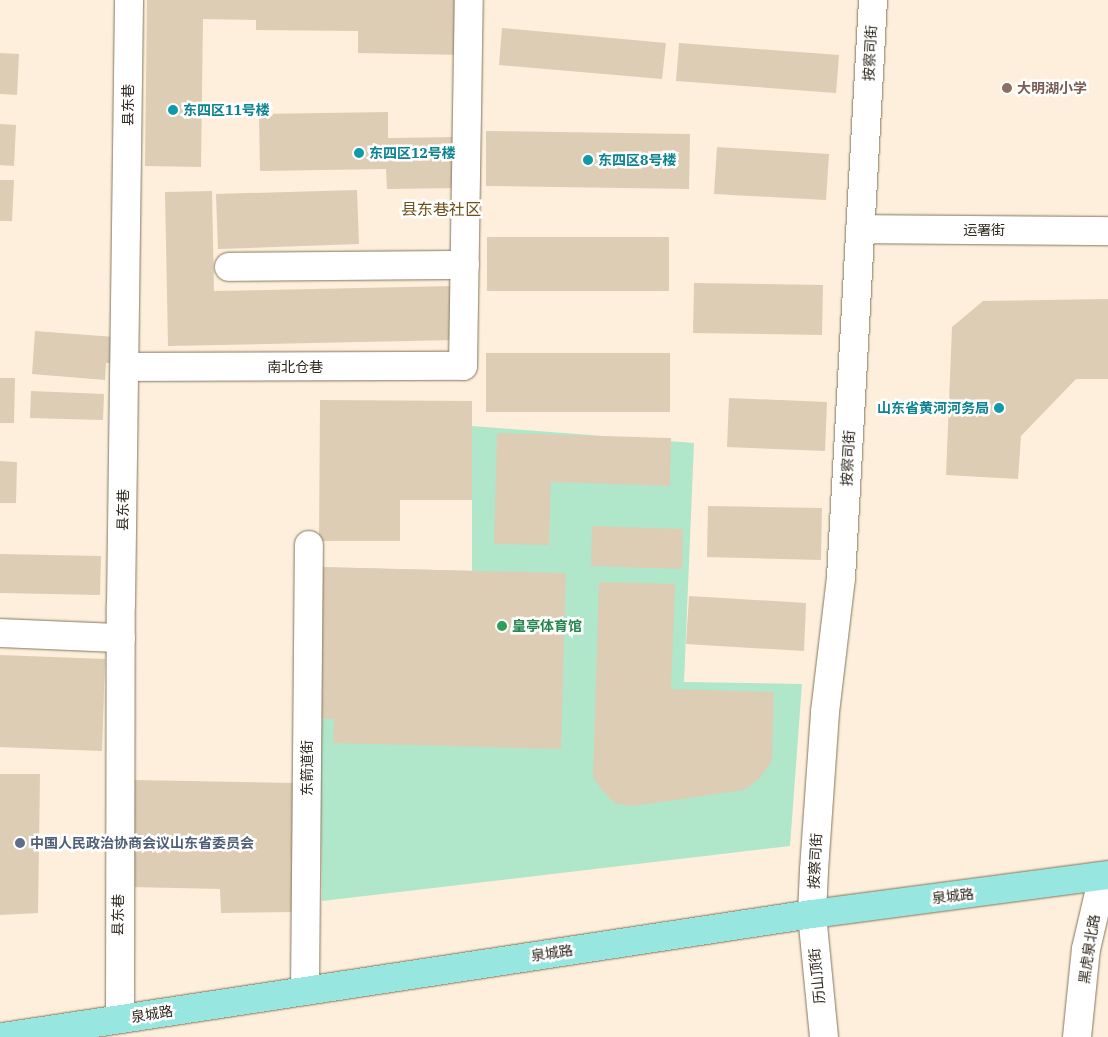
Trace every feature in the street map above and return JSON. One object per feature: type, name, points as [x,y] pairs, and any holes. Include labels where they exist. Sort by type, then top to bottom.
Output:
[{"type":"main road","name":"泉城路","points":[[3,1037],[812,914],[1107,873]]},
{"type":"street","name":"县东巷","points":[[120,1019],[121,638],[127,367],[129,0]]},
{"type":"street","points":[[228,267],[465,265],[469,0]]},
{"type":"street","name":"按察司街","points":[[812,914],[825,712],[841,578],[873,0]]},
{"type":"street","name":"运署街","points":[[860,229],[1108,231]]},
{"type":"street","name":"南北仓巷","points":[[127,367],[463,366],[465,265]]},
{"type":"street","name":"东箭道街","points":[[305,991],[309,545]]},
{"type":"street","points":[[0,633],[121,638]]},
{"type":"street","name":"黑虎泉北路","points":[[1077,1037],[1086,950],[1107,873]]},
{"type":"street","name":"历山顶街","points":[[812,914],[824,1037]]},
{"type":"green space","name":"皇亭体育馆","points":[[472,426],[694,443],[684,682],[802,684],[790,846],[322,901],[318,567],[472,571]]},
{"type":"building","name":"东四区11号楼","points":[[147,0],[464,0],[464,55],[358,53],[358,31],[256,30],[256,20],[203,19],[201,167],[145,166]]},
{"type":"building","points":[[502,28],[666,43],[662,79],[499,65]]},
{"type":"building","points":[[679,43],[839,55],[836,93],[676,81]]},
{"type":"building","points":[[0,53],[19,54],[17,95],[0,94]]},
{"type":"building","name":"东四区12号楼","points":[[388,112],[388,138],[459,137],[460,188],[387,189],[386,169],[260,171],[259,114]]},
{"type":"building","points":[[0,124],[16,125],[14,166],[0,165]]},
{"type":"building","name":"东四区8号楼","points":[[486,131],[690,134],[689,189],[486,186]]},
{"type":"building","points":[[717,147],[829,154],[826,200],[714,194]]},
{"type":"building","points":[[0,180],[14,180],[12,221],[0,221]]},
{"type":"building","points":[[357,190],[359,244],[218,249],[216,194]]},
{"type":"building","points":[[212,191],[214,291],[454,286],[455,340],[168,346],[165,192]]},
{"type":"building","points":[[487,237],[669,237],[669,291],[487,291]]},
{"type":"building","points":[[694,283],[823,285],[822,335],[693,333]]},
{"type":"building","name":"山东省黄河河务局","points":[[1108,299],[1108,379],[1076,379],[1021,436],[1018,479],[946,475],[952,327],[983,301]]},
{"type":"building","points":[[35,331],[115,337],[113,363],[106,363],[105,380],[32,374]]},
{"type":"building","points":[[486,353],[670,353],[670,412],[486,412]]},
{"type":"building","points":[[0,378],[15,378],[14,423],[0,423]]},
{"type":"building","points":[[31,391],[104,394],[103,420],[30,418]]},
{"type":"building","points":[[729,398],[827,402],[825,451],[727,447]]},
{"type":"building","points":[[320,400],[472,401],[472,500],[400,500],[400,541],[319,541]]},
{"type":"building","points":[[497,433],[671,438],[670,486],[551,482],[549,545],[494,544]]},
{"type":"building","points":[[0,461],[17,462],[16,503],[0,503]]},
{"type":"building","points":[[708,506],[822,508],[821,560],[707,557]]},
{"type":"building","points":[[592,526],[683,529],[682,569],[591,566]]},
{"type":"building","points":[[0,554],[101,556],[100,595],[0,593]]},
{"type":"building","points":[[318,567],[566,573],[561,749],[333,743],[334,719],[314,718]]},
{"type":"building","points":[[599,582],[675,584],[671,689],[774,692],[772,761],[759,779],[744,790],[634,806],[616,804],[602,790],[593,777]]},
{"type":"building","points":[[689,596],[806,603],[804,651],[686,644]]},
{"type":"building","points":[[0,655],[105,659],[102,751],[0,747]]},
{"type":"building","name":"中国人民政治协商会议山东省委员会","points":[[0,774],[40,774],[38,913],[0,915]]},
{"type":"building","points":[[133,780],[295,783],[296,912],[221,913],[220,889],[132,887]]},
{"type":"place","name":"大明湖小学","points":[[1007,88]]},
{"type":"place","name":"东四区11号楼","points":[[173,110]]},
{"type":"place","name":"东四区12号楼","points":[[359,153]]},
{"type":"place","name":"东四区8号楼","points":[[588,160]]},
{"type":"place","name":"山东省黄河河务局","points":[[999,408]]},
{"type":"place","name":"皇亭体育馆","points":[[502,626]]},
{"type":"place","name":"中国人民政治协商会议山东省委员会","points":[[20,843]]},
{"type":"district","name":"县东巷社区","points":[[441,209]]}]
